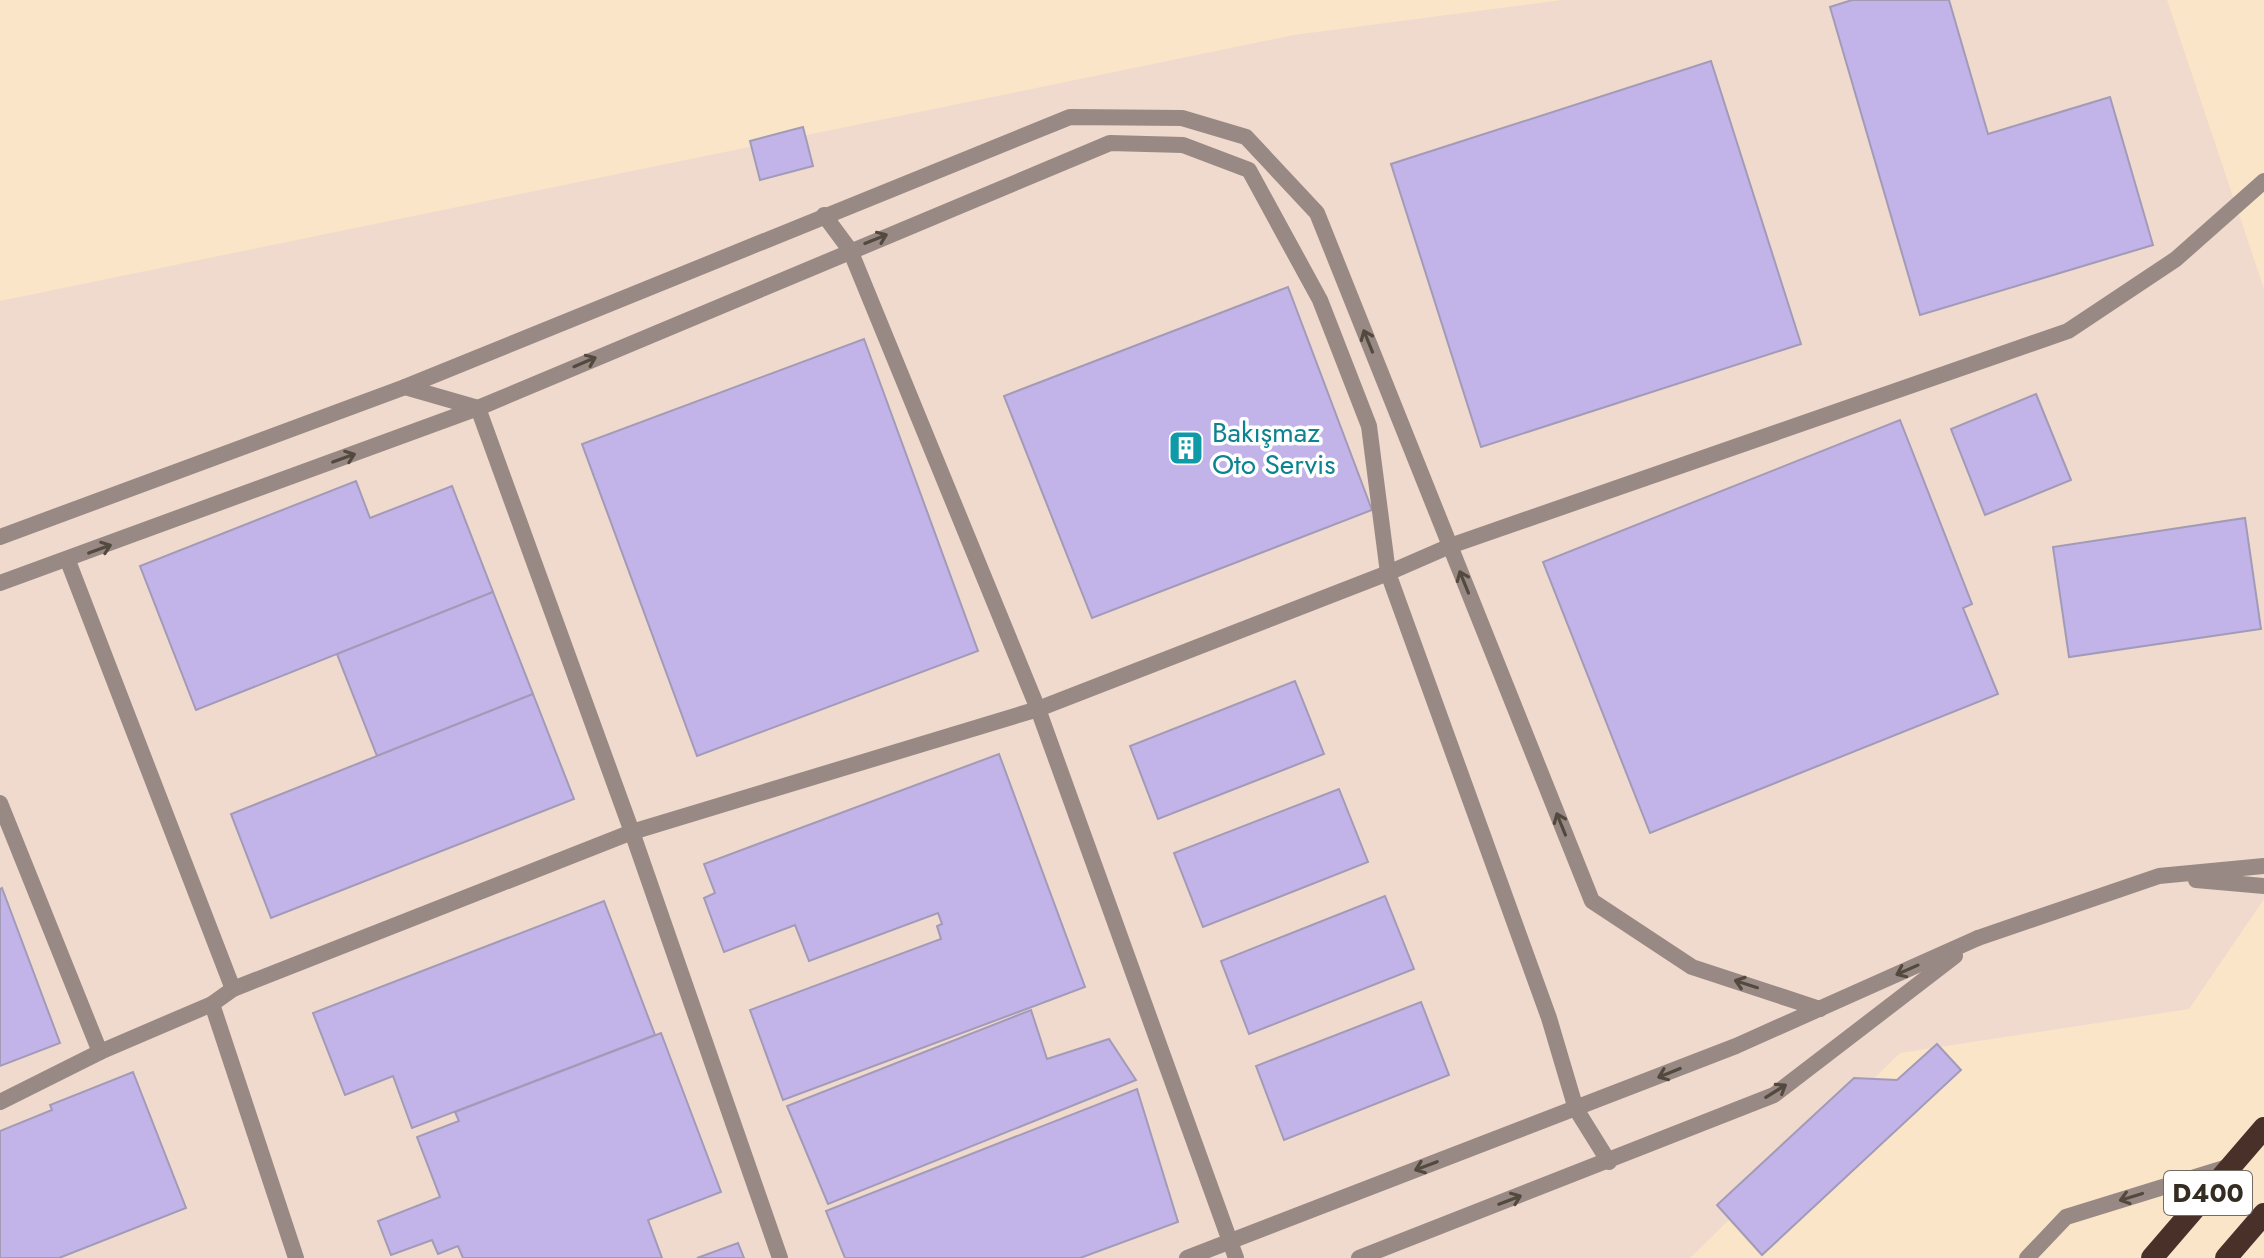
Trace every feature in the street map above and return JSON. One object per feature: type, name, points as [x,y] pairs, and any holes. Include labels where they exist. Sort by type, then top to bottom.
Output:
[{"type":"highway","name":"D400","points":[[2152,1258],[2264,1128]]},
{"type":"highway","name":"D400","points":[[2226,1258],[2264,1214]]},
{"type":"street","points":[[0,537],[405,387],[1070,117],[1182,118],[1246,137],[1317,213],[1592,901],[1692,967],[1820,1009]]},
{"type":"street","points":[[0,583],[68,561],[478,408],[1110,143],[1183,145],[1249,170],[1320,300],[1369,426],[1388,573],[1549,1018],[1576,1109],[1609,1162]]},
{"type":"street","points":[[0,1102],[100,1052],[212,1004],[233,989],[632,832],[1038,709],[1450,546],[2068,331],[2176,259],[2264,181]]},
{"type":"street","points":[[824,215],[850,250],[1038,709],[1236,1258]]},
{"type":"street","points":[[405,387],[478,408]]},
{"type":"street","points":[[478,408],[632,832],[780,1258]]},
{"type":"street","points":[[68,561],[233,989]]},
{"type":"street","points":[[0,803],[100,1052]]},
{"type":"street","points":[[1187,1258],[1576,1109],[1820,1009],[1978,938],[2159,876],[2264,866]]},
{"type":"street","points":[[2159,876],[2264,886]]},
{"type":"street","points":[[1359,1258],[1774,1095],[1978,938]]},
{"type":"street","points":[[212,1004],[296,1258]]},
{"type":"street","points":[[2027,1258],[2066,1217],[2232,1165]]},
{"type":"shaded area","points":[[1562,0],[2167,0],[2264,289],[2264,899],[2189,1009],[1900,1053],[1690,1258],[0,1258],[0,301],[1294,35]]},
{"type":"building","points":[[1852,0],[1949,0],[1988,134],[2110,97],[2153,245],[1920,315],[1830,7]]},
{"type":"building","points":[[1711,61],[1801,344],[1481,447],[1391,164]]},
{"type":"building","points":[[803,127],[813,166],[760,180],[750,141]]},
{"type":"building","name":"Bakışmaz Oto Servis","points":[[1288,287],[1372,510],[1092,618],[1004,396]]},
{"type":"building","points":[[864,339],[978,651],[697,756],[582,444]]},
{"type":"building","points":[[2036,394],[2071,480],[1985,515],[1951,429]]},
{"type":"building","points":[[1900,420],[1972,604],[1963,608],[1998,694],[1650,833],[1543,562]]},
{"type":"building","points":[[356,481],[370,518],[452,486],[493,592],[196,710],[140,566]]},
{"type":"building","points":[[2245,518],[2261,629],[2069,657],[2053,547]]},
{"type":"building","points":[[493,592],[533,694],[377,756],[337,654]]},
{"type":"building","points":[[1295,681],[1324,754],[1158,819],[1130,746]]},
{"type":"building","points":[[533,694],[574,799],[271,918],[231,814]]},
{"type":"building","points":[[999,754],[1085,987],[783,1100],[750,1010],[941,939],[937,926],[942,924],[938,913],[809,961],[795,925],[724,952],[704,898],[715,893],[704,864]]},
{"type":"building","points":[[1339,789],[1368,862],[1203,927],[1174,853]]},
{"type":"building","points":[[0,889],[60,1043],[0,1066]]},
{"type":"building","points":[[1385,896],[1414,969],[1249,1034],[1221,961]]},
{"type":"building","points":[[604,901],[655,1035],[412,1128],[393,1076],[345,1095],[313,1013]]},
{"type":"building","points":[[1421,1002],[1449,1075],[1284,1140],[1256,1066]]},
{"type":"building","points":[[1031,1010],[1047,1059],[1109,1039],[1136,1080],[828,1204],[787,1106]]},
{"type":"building","points":[[661,1033],[721,1192],[648,1220],[662,1258],[463,1258],[458,1246],[438,1254],[432,1240],[391,1255],[378,1221],[440,1197],[417,1137],[459,1121],[455,1112]]},
{"type":"building","points":[[1937,1044],[1961,1070],[1762,1255],[1717,1205],[1854,1078],[1897,1080]]},
{"type":"building","points":[[133,1072],[186,1208],[59,1258],[0,1258],[0,1131],[52,1110],[50,1105]]},
{"type":"building","points":[[1137,1089],[1178,1222],[1080,1258],[845,1258],[826,1211]]},
{"type":"building","points":[[738,1243],[744,1258],[697,1258]]},
{"type":"place","name":"Bakışmaz Oto Servis","points":[[1186,448]]}]
